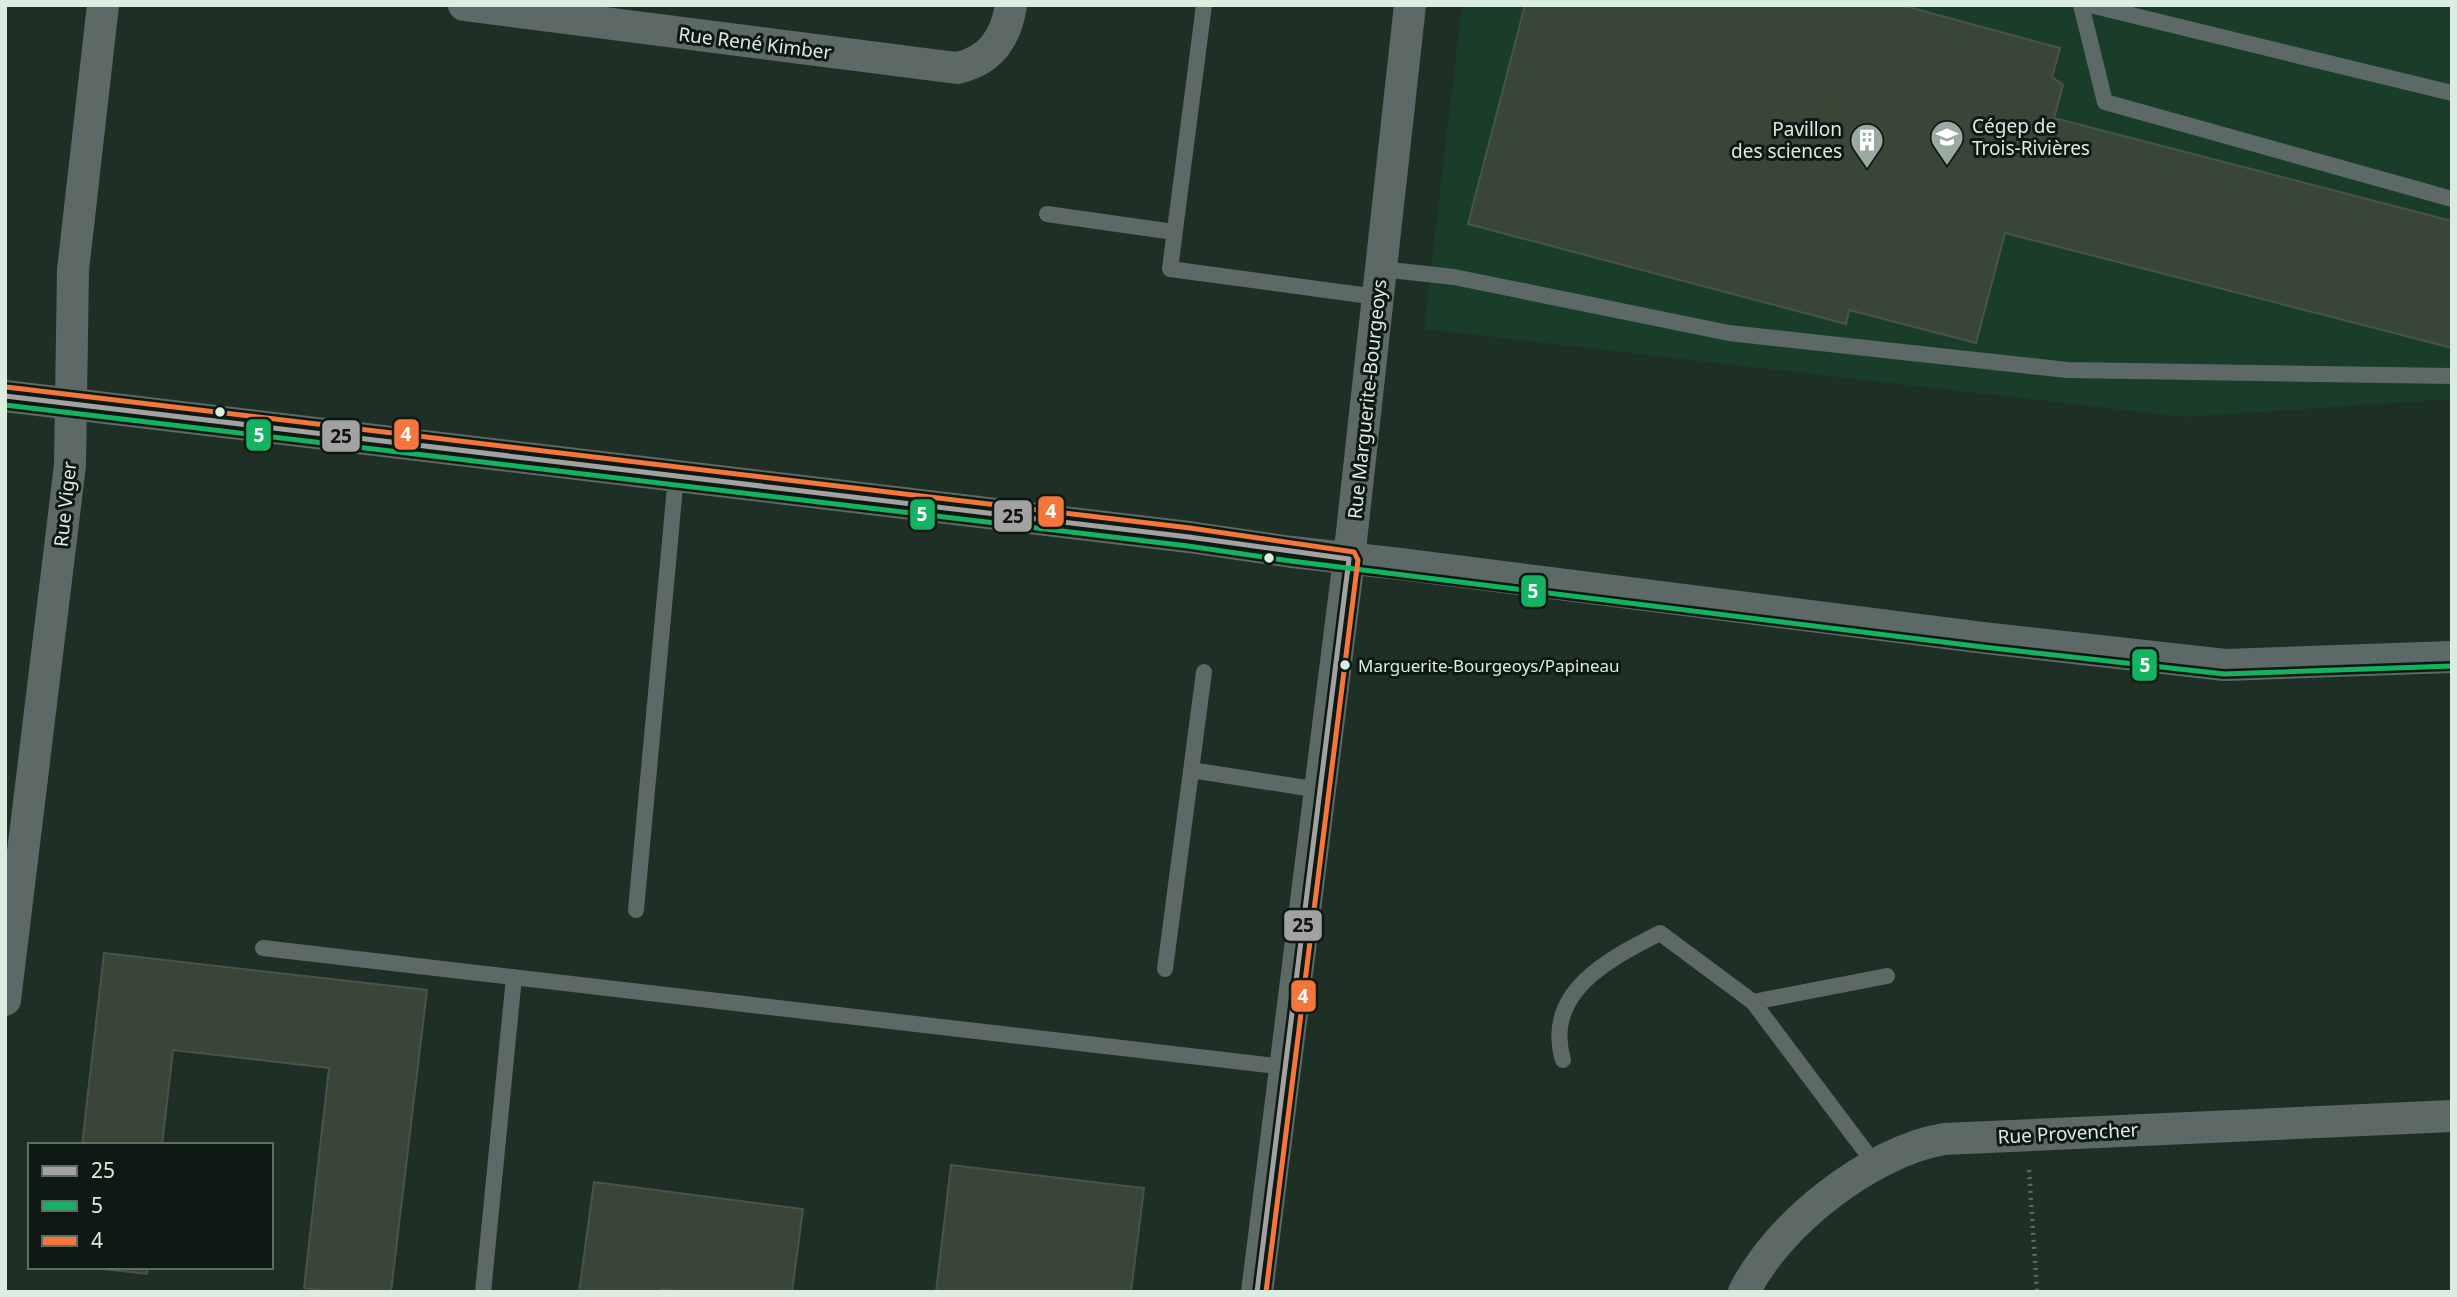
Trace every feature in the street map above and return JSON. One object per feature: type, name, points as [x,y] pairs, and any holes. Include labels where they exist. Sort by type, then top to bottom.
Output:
[{"type":"street","name":"Rue Viger","points":[[5,1000],[13,874],[70,465],[73,270],[103,5]]},
{"type":"street","name":"Rue René Kimber","points":[[464,5],[957,68],[985,57],[999,42],[1009,23],[1011,5]]},
{"type":"street","name":"Rue Marguerite-Bourgeoys","points":[[1257,1292],[1349,559],[1410,5]]},
{"type":"street","points":[[5,396],[1189,537],[1984,638],[2225,665],[2452,657]]},
{"type":"street","name":"Rue Provencher","points":[[1744,1292],[1763,1261],[1797,1224],[1837,1188],[1874,1163],[1928,1142],[2026,1135],[2452,1116]]},
{"type":"lane","points":[[1204,5],[1170,269],[1379,283],[1454,277],[1729,333],[2067,370],[2452,376]]},
{"type":"lane","points":[[2081,5],[2105,102],[2452,198]]},
{"type":"lane","points":[[2090,5],[2452,93]]},
{"type":"lane","points":[[1047,214],[1174,232]]},
{"type":"lane","points":[[636,910],[676,476]]},
{"type":"lane","points":[[1165,969],[1204,672]]},
{"type":"lane","points":[[1191,770],[1320,790]]},
{"type":"lane","points":[[1563,1060],[1558,1042],[1566,1007],[1583,980],[1612,958],[1660,933],[1753,1002],[1874,1163]]},
{"type":"lane","points":[[263,948],[1285,1067]]},
{"type":"lane","points":[[1753,1002],[1886,976]]},
{"type":"lane","points":[[483,1292],[514,977]]},
{"type":"path","points":[[2026,1135],[2037,1292]]},
{"type":"shaded area","name":"Cégep de Trois-Rivières","points":[[1462,5],[2452,5],[2452,399],[2185,417],[1424,329]]},
{"type":"building","name":"Pavillon des sciences","points":[[1525,5],[1901,5],[2060,48],[2052,77],[2063,85],[2054,118],[2452,221],[2452,348],[2005,233],[1976,343],[1849,310],[1846,324],[1468,224]]},
{"type":"building","points":[[104,953],[427,990],[391,1292],[333,1292],[304,1288],[329,1068],[173,1050],[162,1143],[82,1143]]},
{"type":"building","points":[[951,1165],[1144,1188],[1131,1292],[936,1292]]},
{"type":"building","points":[[594,1182],[803,1209],[792,1292],[685,1292],[662,1289],[662,1292],[579,1292]]},
{"type":"building","points":[[103,1269],[148,1269],[147,1274]]},
{"type":"transit line","name":"4","points":[[6,387],[1190,528],[1354,552],[1358,560],[1266,1292]]},
{"type":"transit line","name":"25","points":[[5,396],[1189,537],[1349,559]]},
{"type":"transit line","name":"5","points":[[5,405],[1188,546],[1983,647],[2224,674],[2452,666]]},
{"type":"transit line","name":"25","points":[[1257,1292],[1349,559]]},
{"type":"place","name":"Cégep de Trois-Rivières","points":[[1947,167]]},
{"type":"place","name":"Pavillon des sciences","points":[[1867,170]]},
{"type":"place","name":"Marguerite-Bourgeoys/Papineau","points":[[1345,665]]}]
